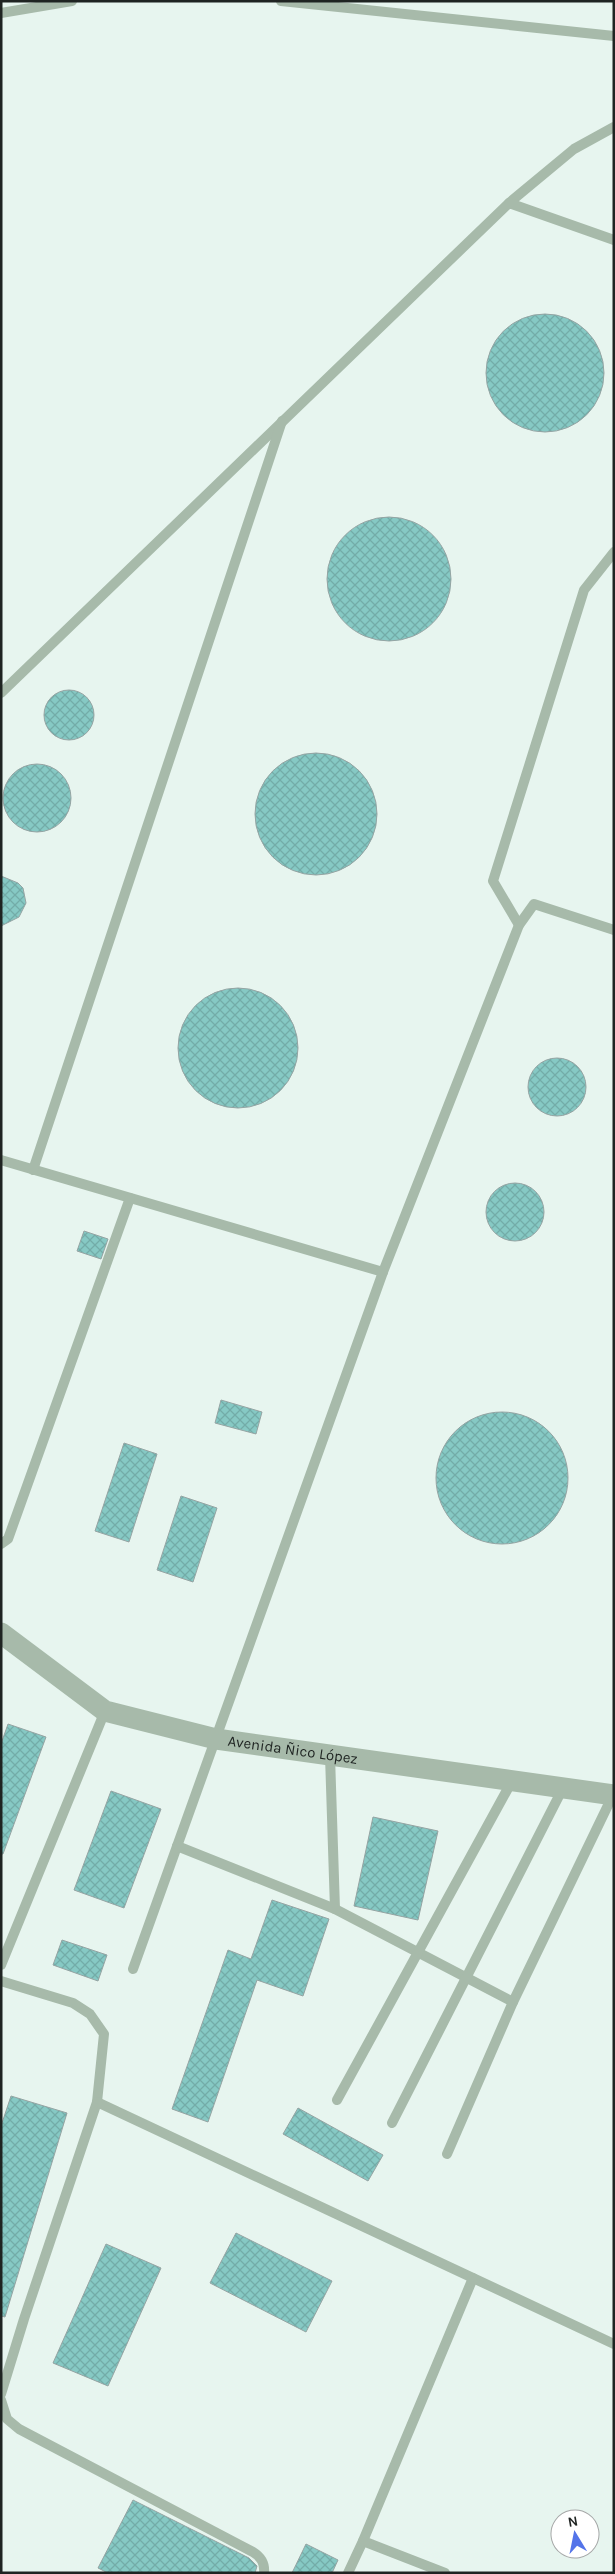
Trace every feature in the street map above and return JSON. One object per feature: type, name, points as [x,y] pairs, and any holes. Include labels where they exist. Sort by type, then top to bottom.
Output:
[{"type":"street","name":"Avenida Ñico López","points":[[1,1633],[105,1712],[216,1739],[614,1795]]},
{"type":"lane","points":[[1,13],[72,1]]},
{"type":"lane","points":[[280,1],[614,36]]},
{"type":"lane","points":[[1,693],[509,203],[574,149],[614,127]]},
{"type":"lane","points":[[509,203],[614,240]]},
{"type":"lane","points":[[33,1170],[283,419]]},
{"type":"lane","points":[[519,925],[494,881],[584,590],[614,552]]},
{"type":"lane","points":[[133,1969],[383,1272],[519,925],[534,904],[614,930]]},
{"type":"lane","points":[[1,1160],[383,1272]]},
{"type":"lane","points":[[1,1544],[8,1539],[130,1198]]},
{"type":"lane","points":[[1,1965],[105,1712]]},
{"type":"lane","points":[[330,1756],[335,1909]]},
{"type":"lane","points":[[337,2100],[512,1781]]},
{"type":"lane","points":[[392,2123],[563,1788]]},
{"type":"lane","points":[[447,2154],[513,2002],[614,1795]]},
{"type":"lane","points":[[177,1846],[335,1909],[513,2002]]},
{"type":"lane","points":[[1,1981],[73,2003],[90,2014],[104,2034],[98,2102],[24,2319],[1,2394]]},
{"type":"lane","points":[[98,2102],[614,2344]]},
{"type":"lane","points":[[348,2573],[473,2278]]},
{"type":"lane","points":[[1,2400],[7,2419],[19,2429],[253,2552],[264,2565],[264,2573]]},
{"type":"lane","points":[[363,2541],[445,2573]]},
{"type":"building","points":[[545,314],[568,318],[587,331],[600,350],[604,373],[600,396],[587,415],[568,428],[545,432],[522,428],[503,415],[490,396],[486,373],[490,350],[503,331],[522,318]]},
{"type":"building","points":[[389,517],[413,522],[433,535],[446,555],[451,579],[446,603],[433,623],[413,636],[389,641],[365,636],[345,623],[332,603],[327,579],[332,555],[345,535],[365,522]]},
{"type":"building","points":[[69,690],[79,692],[87,697],[92,705],[94,715],[92,725],[87,733],[79,738],[69,740],[59,738],[51,733],[46,725],[44,715],[46,705],[51,697],[59,692]]},
{"type":"building","points":[[316,753],[328,754],[339,758],[359,771],[372,791],[376,802],[376,826],[372,837],[359,857],[339,870],[328,874],[316,875],[304,874],[293,870],[273,857],[260,837],[256,826],[255,814],[256,802],[260,791],[273,771],[293,758],[304,754]]},
{"type":"building","points":[[37,764],[50,767],[61,774],[68,785],[71,798],[68,811],[61,822],[50,829],[37,832],[24,829],[13,822],[6,811],[3,798],[6,785],[13,774],[24,767]]},
{"type":"building","points":[[1,876],[18,883],[23,888],[26,903],[19,917],[1,926]]},
{"type":"building","points":[[238,988],[261,992],[281,1005],[294,1025],[298,1048],[294,1071],[281,1091],[261,1104],[238,1108],[215,1104],[195,1091],[182,1071],[178,1048],[182,1025],[195,1005],[215,992]]},
{"type":"building","points":[[551,1058],[563,1058],[578,1066],[586,1081],[586,1093],[578,1108],[563,1116],[551,1116],[536,1108],[528,1093],[528,1081],[536,1066]]},
{"type":"building","points":[[509,1183],[521,1183],[536,1191],[544,1206],[544,1218],[536,1233],[521,1241],[509,1241],[494,1233],[486,1218],[486,1206],[494,1191]]},
{"type":"building","points":[[84,1231],[108,1239],[101,1259],[77,1251]]},
{"type":"building","points":[[221,1400],[262,1412],[256,1434],[215,1423]]},
{"type":"building","points":[[502,1412],[527,1417],[548,1432],[563,1453],[568,1478],[563,1503],[548,1524],[527,1539],[502,1544],[477,1539],[456,1524],[441,1503],[436,1478],[441,1453],[456,1432],[477,1417]]},
{"type":"building","points":[[124,1443],[157,1454],[129,1542],[95,1531]]},
{"type":"building","points":[[181,1496],[217,1508],[193,1582],[157,1570]]},
{"type":"building","points":[[8,1724],[46,1737],[3,1854],[1,1854],[1,1744]]},
{"type":"building","points":[[111,1791],[161,1809],[124,1908],[74,1890]]},
{"type":"building","points":[[373,1817],[438,1831],[418,1920],[354,1906]]},
{"type":"building","points":[[272,1900],[329,1919],[303,1996],[257,1980],[208,2122],[172,2109],[228,1950],[251,1959]]},
{"type":"building","points":[[62,1940],[107,1955],[98,1981],[53,1965]]},
{"type":"building","points":[[11,2096],[67,2113],[5,2317],[1,2316],[1,2126]]},
{"type":"building","points":[[298,2108],[383,2155],[368,2181],[283,2134]]},
{"type":"building","points":[[236,2233],[332,2281],[306,2332],[210,2283]]},
{"type":"building","points":[[106,2244],[161,2268],[108,2386],[53,2363]]},
{"type":"building","points":[[133,2500],[249,2558],[257,2566],[255,2573],[108,2573],[98,2568]]},
{"type":"building","points":[[306,2544],[338,2560],[332,2573],[292,2573]]}]
